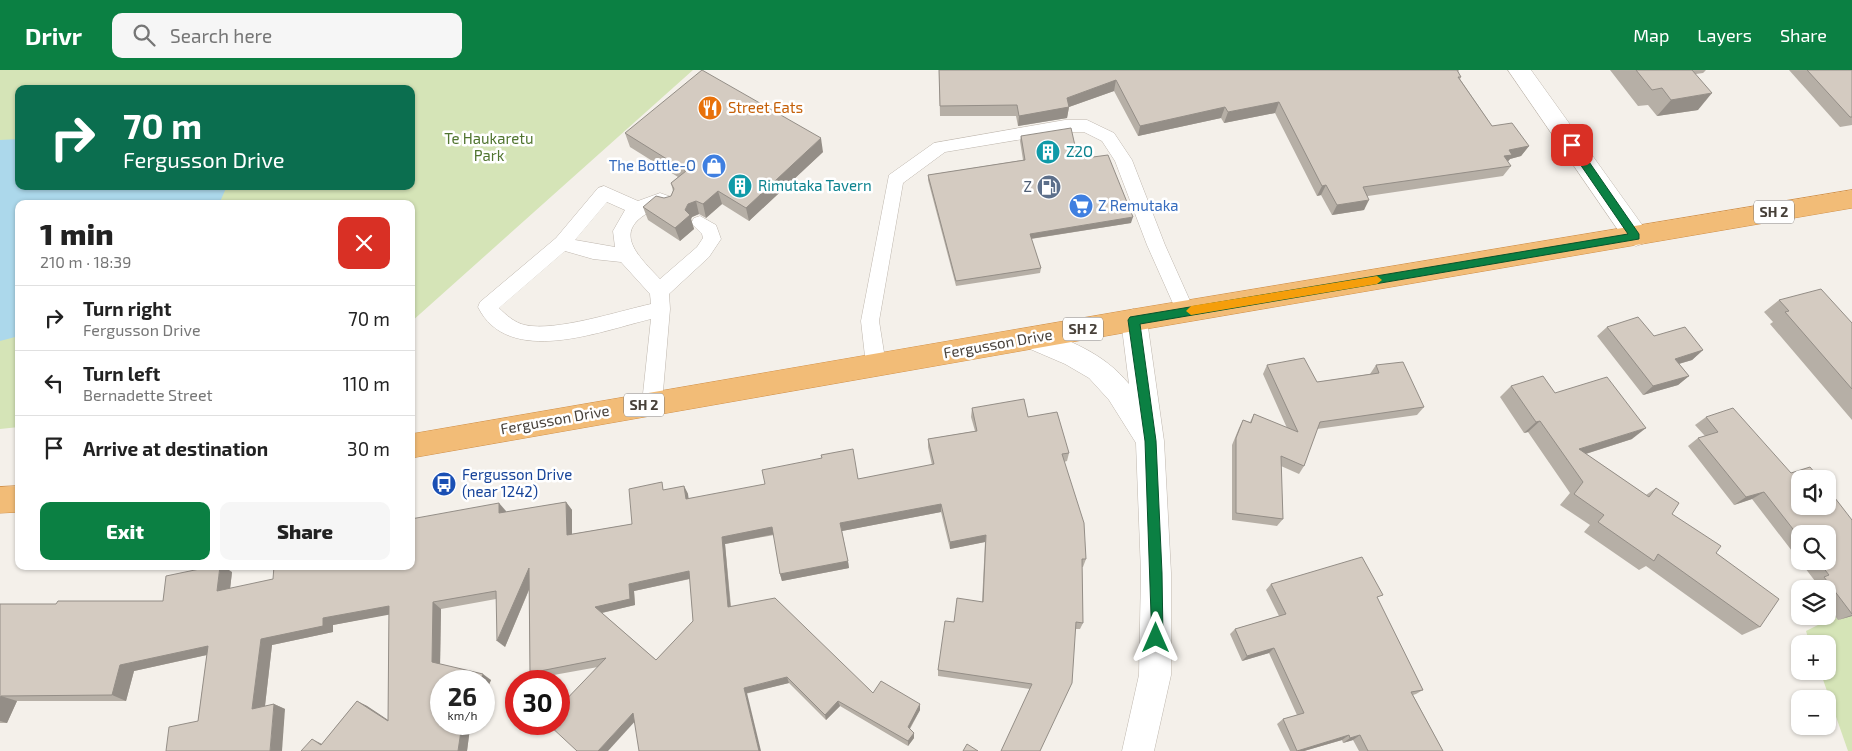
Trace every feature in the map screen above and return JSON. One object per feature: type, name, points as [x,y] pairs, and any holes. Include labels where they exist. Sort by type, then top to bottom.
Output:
[{"type":"highway","name":"Fergusson Drive","points":[[415,445],[1134,320],[1852,199]]},
{"type":"highway","points":[[0,500],[15,499]]},
{"type":"street","points":[[1519,70],[1636,236]]},
{"type":"street","points":[[1134,320],[1150,441],[1156,573],[1155,675],[1138,751]]},
{"type":"street","points":[[1032,338],[1098,370],[1122,397],[1150,441]]},
{"type":"lane","points":[[876,365],[870,320],[895,180],[940,147],[1003,135],[1065,126],[1087,126],[1108,137],[1123,160],[1156,245],[1186,312]]},
{"type":"lane","points":[[638,209],[604,193],[562,243],[487,307],[499,322],[525,333],[562,330],[660,300],[703,252],[712,239],[710,230],[700,223]]},
{"type":"lane","points":[[652,403],[660,300],[625,254],[622,231],[629,217],[638,209],[660,200],[668,203]]},
{"type":"lane","points":[[562,243],[579,249],[618,255],[625,254]]},
{"type":"green space","name":"Te Haukaretu Park","points":[[0,70],[693,70],[415,318],[415,200],[15,200],[15,427],[0,429]]},
{"type":"green space","points":[[1852,608],[1852,751],[1848,751],[1836,717],[1836,690],[1827,690],[1823,680],[1836,680],[1836,635],[1807,635],[1806,631],[1818,625],[1836,625],[1836,616]]},
{"type":"water","points":[[15,139],[15,190],[225,190],[221,200],[15,200],[15,337],[0,341],[0,140]]},
{"type":"building","name":"Rimutaka Tavern","points":[[702,70],[821,138],[746,208],[718,191],[703,204],[696,201],[688,204],[685,210],[690,215],[675,228],[643,207],[656,196],[664,198],[671,196],[674,189],[671,183],[686,171],[625,133]]},
{"type":"building","points":[[939,70],[1457,70],[1461,77],[1458,77],[1492,126],[1512,123],[1529,146],[1509,150],[1512,155],[1504,156],[1511,166],[1363,187],[1369,200],[1337,205],[1326,185],[1322,186],[1279,102],[1228,112],[1225,107],[1140,126],[1116,80],[1067,98],[1069,107],[1019,116],[1017,105],[940,106]]},
{"type":"building","points":[[1636,70],[1692,70],[1712,93],[1671,100],[1662,88],[1652,90]]},
{"type":"building","points":[[1807,70],[1852,70],[1852,117],[1850,117]]},
{"type":"building","points":[[1071,128],[1078,159],[1108,155],[1133,217],[1030,234],[1041,268],[956,281],[928,175],[1025,160],[1021,136]]},
{"type":"building","points":[[1821,289],[1852,323],[1852,389],[1785,312],[1789,311],[1779,300]]},
{"type":"building","points":[[1638,317],[1654,336],[1685,327],[1703,350],[1675,359],[1689,376],[1653,386],[1607,327]]},
{"type":"building","points":[[1304,358],[1317,382],[1379,373],[1376,365],[1403,362],[1424,407],[1320,422],[1304,466],[1281,456],[1283,519],[1236,513],[1236,438],[1243,420],[1251,423],[1254,414],[1298,432],[1267,365]]},
{"type":"building","points":[[1543,376],[1555,393],[1607,377],[1646,428],[1579,449],[1649,497],[1656,488],[1679,503],[1672,514],[1721,546],[1716,553],[1779,599],[1760,627],[1658,554],[1654,561],[1598,522],[1604,515],[1574,494],[1583,482],[1540,421],[1536,422],[1511,386]]},
{"type":"building","points":[[1024,399],[1028,417],[1057,412],[1069,453],[1062,454],[1084,523],[1086,559],[1082,559],[1083,623],[1076,622],[1072,683],[1040,751],[1001,751],[1032,684],[938,670],[945,621],[954,622],[957,598],[983,602],[986,535],[950,542],[941,504],[840,523],[848,561],[780,574],[772,527],[722,537],[728,607],[775,598],[873,693],[881,681],[920,704],[908,727],[914,733],[908,741],[838,701],[825,715],[787,677],[744,688],[759,751],[639,751],[633,713],[598,751],[577,751],[560,735],[570,735],[570,696],[606,658],[545,670],[530,670],[529,568],[497,641],[496,591],[433,602],[432,662],[466,670],[430,670],[430,735],[460,735],[458,751],[301,751],[312,739],[321,745],[357,701],[388,721],[389,606],[323,618],[323,626],[261,639],[252,709],[274,704],[270,751],[166,751],[169,727],[198,721],[208,646],[120,665],[112,695],[1,696],[0,698],[0,604],[56,604],[58,601],[163,601],[166,576],[195,570],[220,570],[217,591],[273,579],[274,570],[415,570],[415,518],[499,503],[499,513],[566,502],[567,535],[632,524],[629,489],[662,482],[663,490],[684,486],[686,499],[765,484],[762,470],[822,458],[821,455],[853,449],[858,479],[934,464],[928,439],[977,431],[972,408]],"holes":[[[689,571],[693,621],[656,660],[595,607],[630,599],[629,584]]]},
{"type":"building","points":[[1733,408],[1791,473],[1791,515],[1836,515],[1836,499],[1852,520],[1852,614],[1836,593],[1836,580],[1826,580],[1824,577],[1829,575],[1825,570],[1836,570],[1836,525],[1791,526],[1764,492],[1746,497],[1698,438],[1718,432],[1706,417]]},
{"type":"building","points":[[1810,467],[1812,470],[1800,470]]},
{"type":"building","points":[[1362,557],[1383,595],[1377,597],[1423,690],[1411,692],[1443,751],[1368,751],[1360,735],[1350,738],[1349,735],[1297,751],[1283,719],[1304,713],[1274,648],[1247,656],[1235,629],[1286,614],[1271,584]]},
{"type":"building","points":[[967,744],[978,751],[963,751]]},
{"type":"slow traffic","points":[[1191,311],[1377,280]]},
{"type":"place","name":"Street Eats","points":[[710,108]]},
{"type":"place","name":"Z2O","points":[[1048,152]]},
{"type":"place","name":"The Bottle-O","points":[[714,166]]},
{"type":"place","name":"Rimutaka Tavern","points":[[740,186]]},
{"type":"place","name":"Z","points":[[1049,187]]},
{"type":"place","name":"Z Remutaka","points":[[1081,206]]},
{"type":"place","name":"Fergusson Drive (near 1242)","points":[[444,484]]},
{"type":"route","points":[[1156,638],[1156,573],[1150,441],[1134,320],[1636,236],[1572,145]]}]
